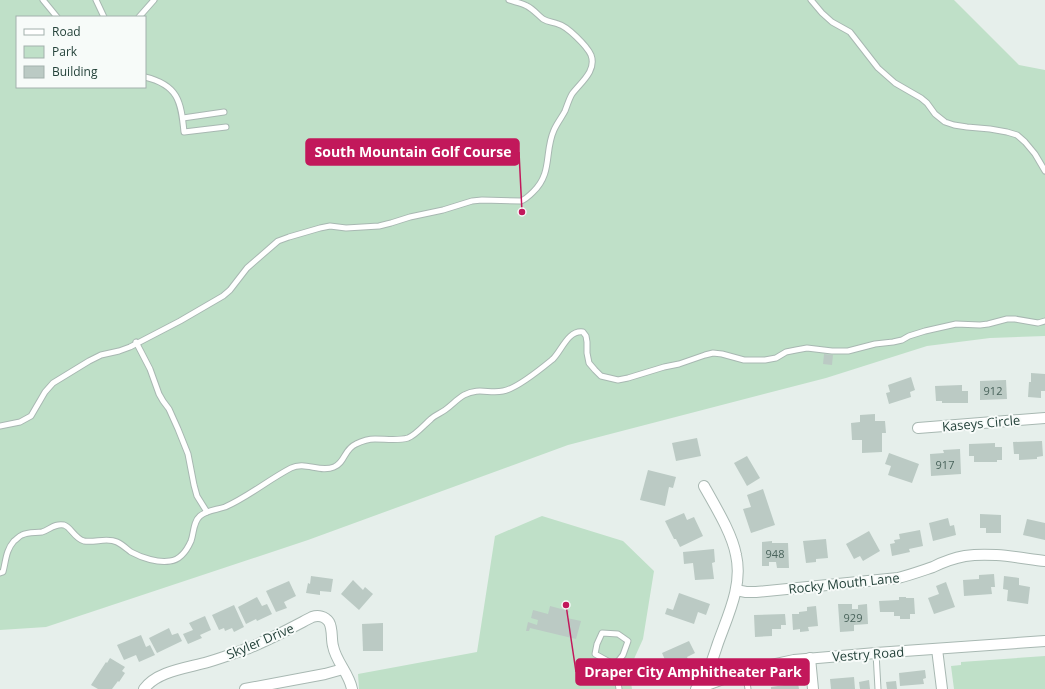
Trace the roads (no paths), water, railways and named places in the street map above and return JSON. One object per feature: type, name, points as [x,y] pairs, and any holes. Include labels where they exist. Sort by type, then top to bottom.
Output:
[{"type":"street","name":"Kaseys Circle","points":[[918,428],[1045,418]]},
{"type":"street","points":[[700,688],[731,605],[738,578],[737,556],[734,545],[704,486]]},
{"type":"street","name":"Rocky Mouth Lane","points":[[736,590],[756,592],[898,578],[911,575],[949,560],[981,554],[999,555],[1045,562]]},
{"type":"street","name":"Skyler Drive","points":[[144,689],[164,675],[249,648],[281,634],[312,616],[324,618],[329,622],[333,647],[337,659],[350,678],[352,689]]},
{"type":"street","name":"Vestry Road","points":[[700,688],[745,671],[794,660],[1045,641]]},
{"type":"street","points":[[937,649],[942,689]]},
{"type":"street","points":[[810,658],[813,689]]},
{"type":"street","points":[[245,689],[325,674],[343,669]]},
{"type":"lane","points":[[43,0],[56,16]]},
{"type":"lane","points":[[96,0],[104,16]]},
{"type":"lane","points":[[140,16],[154,0]]},
{"type":"lane","points":[[0,426],[20,422],[30,416],[45,392],[53,383],[64,376],[101,355],[130,346],[223,296],[230,290],[247,268],[278,241],[330,226],[346,228],[380,226],[472,201],[524,200],[533,192],[544,178],[554,131],[572,95],[589,73],[592,66],[592,61],[591,55],[588,51],[566,27],[544,20],[527,6],[510,0]]},
{"type":"lane","points":[[811,0],[832,22],[850,32],[878,68],[895,83],[921,98],[927,103],[935,114],[945,122],[954,125],[990,129],[1017,135],[1035,154],[1045,171]]},
{"type":"lane","points":[[146,77],[164,84],[173,91],[179,101],[183,118],[184,132],[226,127]]},
{"type":"lane","points":[[183,118],[224,112]]},
{"type":"lane","points":[[0,573],[3,572],[9,547],[20,535],[41,532],[58,525],[64,525],[77,538],[83,540],[92,542],[105,540],[116,541],[131,552],[142,557],[172,561],[183,553],[191,541],[198,518],[206,512],[223,508],[297,466],[321,469],[334,467],[339,464],[349,448],[354,444],[374,439],[395,440],[410,438],[434,416],[445,410],[464,395],[482,390],[501,392],[514,388],[553,359],[573,333],[583,332],[586,336],[588,342],[587,354],[589,363],[595,370],[602,376],[618,380],[679,364],[705,354],[722,354],[744,360],[765,360],[776,358],[786,352],[796,350],[812,349],[840,352],[853,350],[868,345],[893,342],[920,333],[956,324],[980,325],[1007,319],[1038,323],[1045,321]]},
{"type":"lane","points":[[136,342],[150,369],[162,400],[169,409],[178,429],[188,454],[197,496],[206,512]]},
{"type":"lane","points":[[615,665],[595,654],[597,644],[602,633],[618,634],[628,641],[623,654],[615,665],[619,689]]},
{"type":"lane","points":[[876,653],[878,689]]},
{"type":"lane","points":[[745,671],[748,689]]},
{"type":"place","name":"South Mountain Golf Course","points":[[522,212]]},
{"type":"place","name":"Draper City Amphitheater Park","points":[[566,605]]}]
